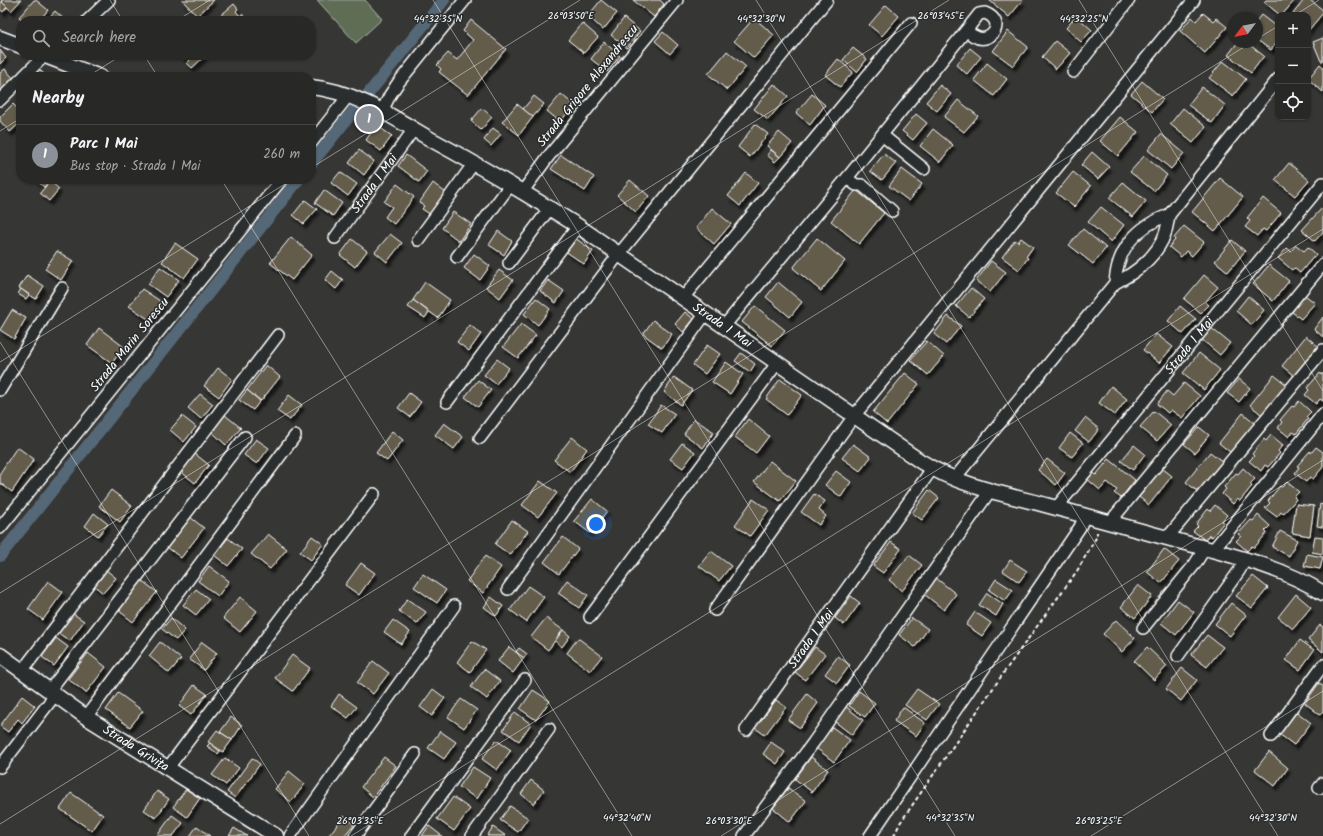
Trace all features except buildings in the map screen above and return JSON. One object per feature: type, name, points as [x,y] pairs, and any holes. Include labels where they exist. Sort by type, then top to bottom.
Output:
[{"type":"street","points":[[92,16],[109,0]]},
{"type":"street","points":[[382,111],[398,83],[465,0]]},
{"type":"street","name":"Strada Grigore Alexandrescu","points":[[517,188],[548,157],[677,0]]},
{"type":"street","points":[[480,438],[619,254],[827,0]]},
{"type":"street","points":[[1073,72],[1129,0]]},
{"type":"street","points":[[715,610],[854,416],[1194,0]]},
{"type":"street","points":[[683,298],[910,23]]},
{"type":"street","points":[[725,326],[967,30]]},
{"type":"street","points":[[0,38],[16,44]]},
{"type":"street","points":[[29,72],[44,60]]},
{"type":"street","points":[[59,60],[88,72]]},
{"type":"street","points":[[954,479],[1115,283],[1128,277],[1138,269],[1158,248],[1166,233],[1169,215],[1275,83]]},
{"type":"street","points":[[0,100],[16,84]]},
{"type":"street","name":"Strada 1 Mai","points":[[316,87],[349,95],[382,111],[550,208],[778,362],[932,469],[954,479],[990,491],[1209,549],[1282,571],[1323,593]]},
{"type":"street","points":[[316,136],[349,95]]},
{"type":"street","name":"Strada 1 Mai","points":[[335,238],[414,129]]},
{"type":"street","points":[[882,135],[924,169]]},
{"type":"street","points":[[418,240],[474,163]]},
{"type":"street","points":[[847,178],[856,185],[862,185],[892,211]]},
{"type":"street","name":"Strada 1 Mai","points":[[1056,508],[1323,183]]},
{"type":"street","name":"Strada Marin Sorescu","points":[[0,528],[278,184]]},
{"type":"street","points":[[457,257],[517,188]]},
{"type":"street","points":[[509,263],[550,208]]},
{"type":"street","points":[[1115,283],[1116,269],[1119,258],[1126,246],[1144,228],[1155,220],[1169,215]]},
{"type":"street","points":[[447,402],[578,226]]},
{"type":"street","points":[[1105,521],[1323,264]]},
{"type":"street","points":[[0,390],[62,288]]},
{"type":"street","points":[[508,589],[706,313]]},
{"type":"street","points":[[22,671],[278,335]]},
{"type":"street","points":[[1167,538],[1323,350]]},
{"type":"street","points":[[590,617],[778,362]]},
{"type":"street","points":[[1143,628],[1195,564],[1323,414]]},
{"type":"street","points":[[86,717],[295,436]]},
{"type":"street","points":[[0,767],[52,693],[245,437]]},
{"type":"street","name":"Strada 1 Mai","points":[[746,730],[932,469]]},
{"type":"street","points":[[744,836],[823,730],[990,491]]},
{"type":"street","points":[[167,769],[374,494]]},
{"type":"street","points":[[870,836],[1080,526],[1084,516]]},
{"type":"street","points":[[1178,656],[1239,571],[1245,560]]},
{"type":"street","points":[[290,836],[454,606]]},
{"type":"street","name":"Strada Grivița","points":[[0,655],[86,717],[272,835]]},
{"type":"street","points":[[1271,736],[1323,665]]},
{"type":"street","points":[[411,836],[525,680]]},
{"type":"street","points":[[472,836],[548,730]]},
{"type":"street","points":[[356,836],[415,754]]},
{"type":"path","points":[[894,836],[900,823],[1007,668],[1077,571],[1105,521]]},
{"type":"green space","points":[[317,0],[365,0],[382,19],[356,43]]},
{"type":"waterway","points":[[368,94],[444,0]]},
{"type":"waterway","points":[[316,158],[355,109]]},
{"type":"waterway","points":[[0,556],[295,184]]},
{"type":"place","name":"Parc 1 Mai","points":[[369,119]]}]
